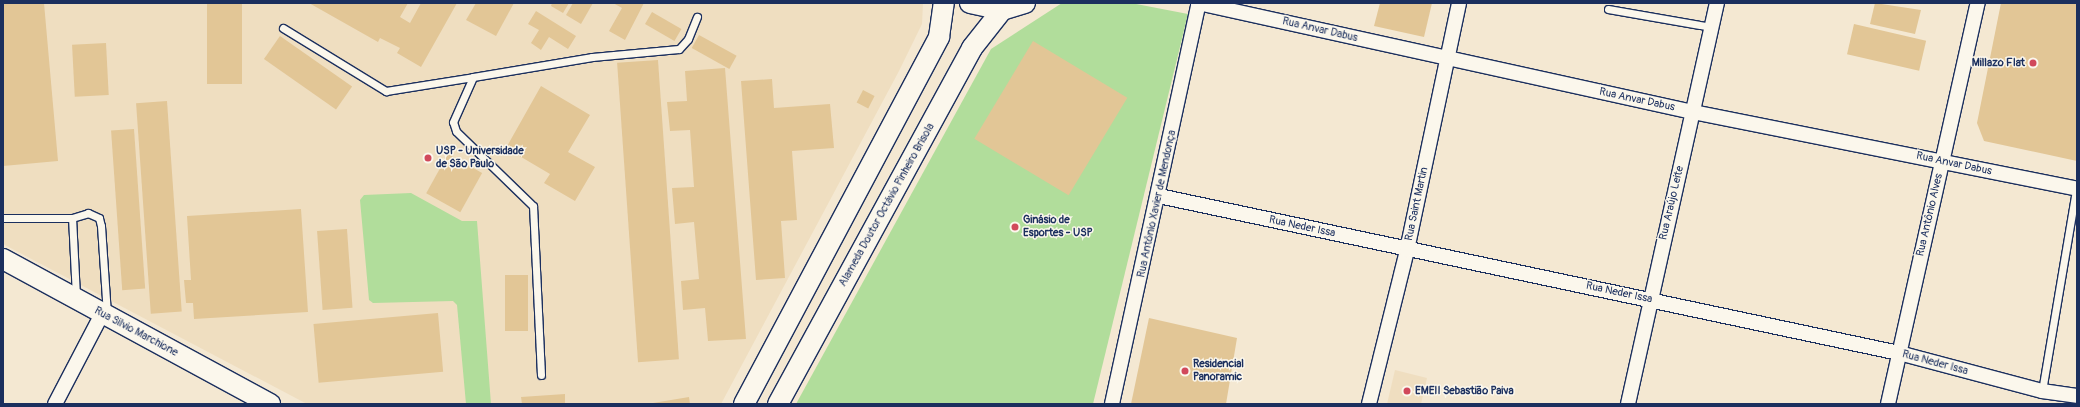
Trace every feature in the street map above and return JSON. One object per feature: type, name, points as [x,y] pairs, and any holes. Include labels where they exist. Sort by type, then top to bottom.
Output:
[{"type":"street","points":[[744,404],[939,37],[944,3]]},
{"type":"street","points":[[970,3],[1002,10],[1025,3]]},
{"type":"street","name":"Rua Anvar Dabus","points":[[1199,3],[1692,112],[2076,189]]},
{"type":"street","name":"Rua Antônio Xavier de Mendonça","points":[[1112,404],[1159,196],[1199,3]]},
{"type":"street","name":"Rua Saint Martin","points":[[1370,404],[1407,250],[1459,3]]},
{"type":"street","name":"Rua Araújo Leite","points":[[1628,404],[1717,3]]},
{"type":"street","name":"Rua Antônio Alves","points":[[1888,404],[1978,3]]},
{"type":"street","name":"Alameda Doutor Octávio Pinheiro Brisola","points":[[778,404],[972,48],[1002,10]]},
{"type":"street","name":"Rua Neder Issa","points":[[1159,196],[1407,250],[1899,353],[2042,391],[2077,396]]},
{"type":"street","name":"Rua Silvio Marchione","points":[[3,259],[104,316],[270,404]]},
{"type":"street","points":[[55,404],[104,316]]},
{"type":"lane","points":[[1608,9],[1711,27]]},
{"type":"lane","points":[[283,28],[386,91],[592,57],[679,49],[688,39],[697,17]]},
{"type":"lane","points":[[474,77],[453,122],[456,131],[533,206],[541,374]]},
{"type":"lane","points":[[2042,391],[2076,189]]},
{"type":"lane","points":[[3,218],[72,218],[88,213],[99,218],[104,316]]},
{"type":"lane","points":[[72,218],[76,300]]},
{"type":"shaded area","name":"USP - Universidade de São Paulo","points":[[3,3],[923,3],[922,24],[899,71],[721,404],[307,404],[3,244]]},
{"type":"shaded area","name":"EMEII Sebastião Paiva","points":[[1395,370],[1427,378],[1421,404],[1387,404]]},
{"type":"green space","name":"Ginásio de Esportes - USP","points":[[1062,3],[1131,3],[1188,14],[1093,404],[796,404],[991,49]]},
{"type":"green space","points":[[411,193],[462,221],[477,221],[491,404],[466,404],[457,305],[453,301],[373,303],[369,300],[360,200],[364,195]]},
{"type":"building","points":[[3,3],[44,3],[58,161],[3,166]]},
{"type":"building","points":[[207,3],[242,3],[242,84],[207,84]]},
{"type":"building","points":[[309,3],[408,3],[400,17],[410,23],[421,3],[457,3],[421,67],[397,53],[400,48],[380,38],[378,42]]},
{"type":"building","points":[[476,3],[514,3],[496,36],[466,20]]},
{"type":"building","points":[[552,3],[569,3],[563,13],[551,6]]},
{"type":"building","points":[[573,3],[593,3],[581,24],[566,15]]},
{"type":"building","points":[[613,3],[644,3],[625,40],[609,31],[622,8]]},
{"type":"building","points":[[1380,3],[1432,3],[1424,37],[1374,26]]},
{"type":"building","points":[[1875,3],[1921,10],[1915,34],[1870,24]]},
{"type":"building","name":"Millazo FIat","points":[[2001,3],[2077,3],[2077,161],[1984,141],[1977,123]]},
{"type":"building","points":[[536,11],[576,36],[568,49],[549,37],[541,50],[531,43],[539,30],[528,24]]},
{"type":"building","points":[[652,12],[681,29],[674,41],[645,24]]},
{"type":"building","points":[[1854,24],[1926,41],[1919,71],[1847,54]]},
{"type":"building","points":[[699,35],[737,56],[729,69],[692,48]]},
{"type":"building","points":[[280,36],[352,86],[336,109],[264,59]]},
{"type":"building","points":[[1033,41],[1127,98],[1069,195],[974,139]]},
{"type":"building","points":[[106,43],[109,95],[75,97],[72,45]]},
{"type":"building","points":[[658,60],[679,359],[638,362],[617,63]]},
{"type":"building","points":[[725,68],[746,339],[708,341],[705,308],[683,310],[681,281],[699,279],[694,222],[675,224],[672,188],[694,187],[690,130],[670,131],[667,102],[687,101],[685,71]]},
{"type":"building","points":[[772,79],[774,108],[830,104],[834,148],[792,151],[797,220],[781,221],[785,278],[756,280],[741,81]]},
{"type":"building","points":[[541,86],[590,115],[568,152],[595,167],[575,201],[544,183],[550,174],[506,148]]},
{"type":"building","points":[[863,90],[875,96],[868,108],[857,102]]},
{"type":"building","points":[[167,101],[182,311],[151,314],[136,103]]},
{"type":"building","points":[[134,129],[145,289],[122,290],[111,131]]},
{"type":"building","points":[[448,154],[482,173],[460,212],[426,193]]},
{"type":"building","points":[[301,209],[308,312],[194,319],[193,303],[186,303],[184,280],[191,280],[187,216]]},
{"type":"building","points":[[347,229],[353,308],[323,310],[317,231]]},
{"type":"building","points":[[505,275],[528,275],[528,331],[505,331]]},
{"type":"building","points":[[438,313],[443,372],[319,383],[313,324]]},
{"type":"building","name":"Residencial Panoramic","points":[[1149,318],[1237,338],[1226,404],[1131,404]]},
{"type":"building","points":[[565,394],[565,404],[522,404],[521,397]]},
{"type":"building","points":[[689,397],[690,404],[653,404],[653,403]]},
{"type":"place","name":"Millazo FIat","points":[[2033,63]]},
{"type":"place","name":"USP - Universidade de São Paulo","points":[[428,158]]},
{"type":"place","name":"Ginásio de Esportes - USP","points":[[1015,227]]},
{"type":"place","name":"Residencial Panoramic","points":[[1185,371]]},
{"type":"place","name":"EMEII Sebastião Paiva","points":[[1407,391]]}]
